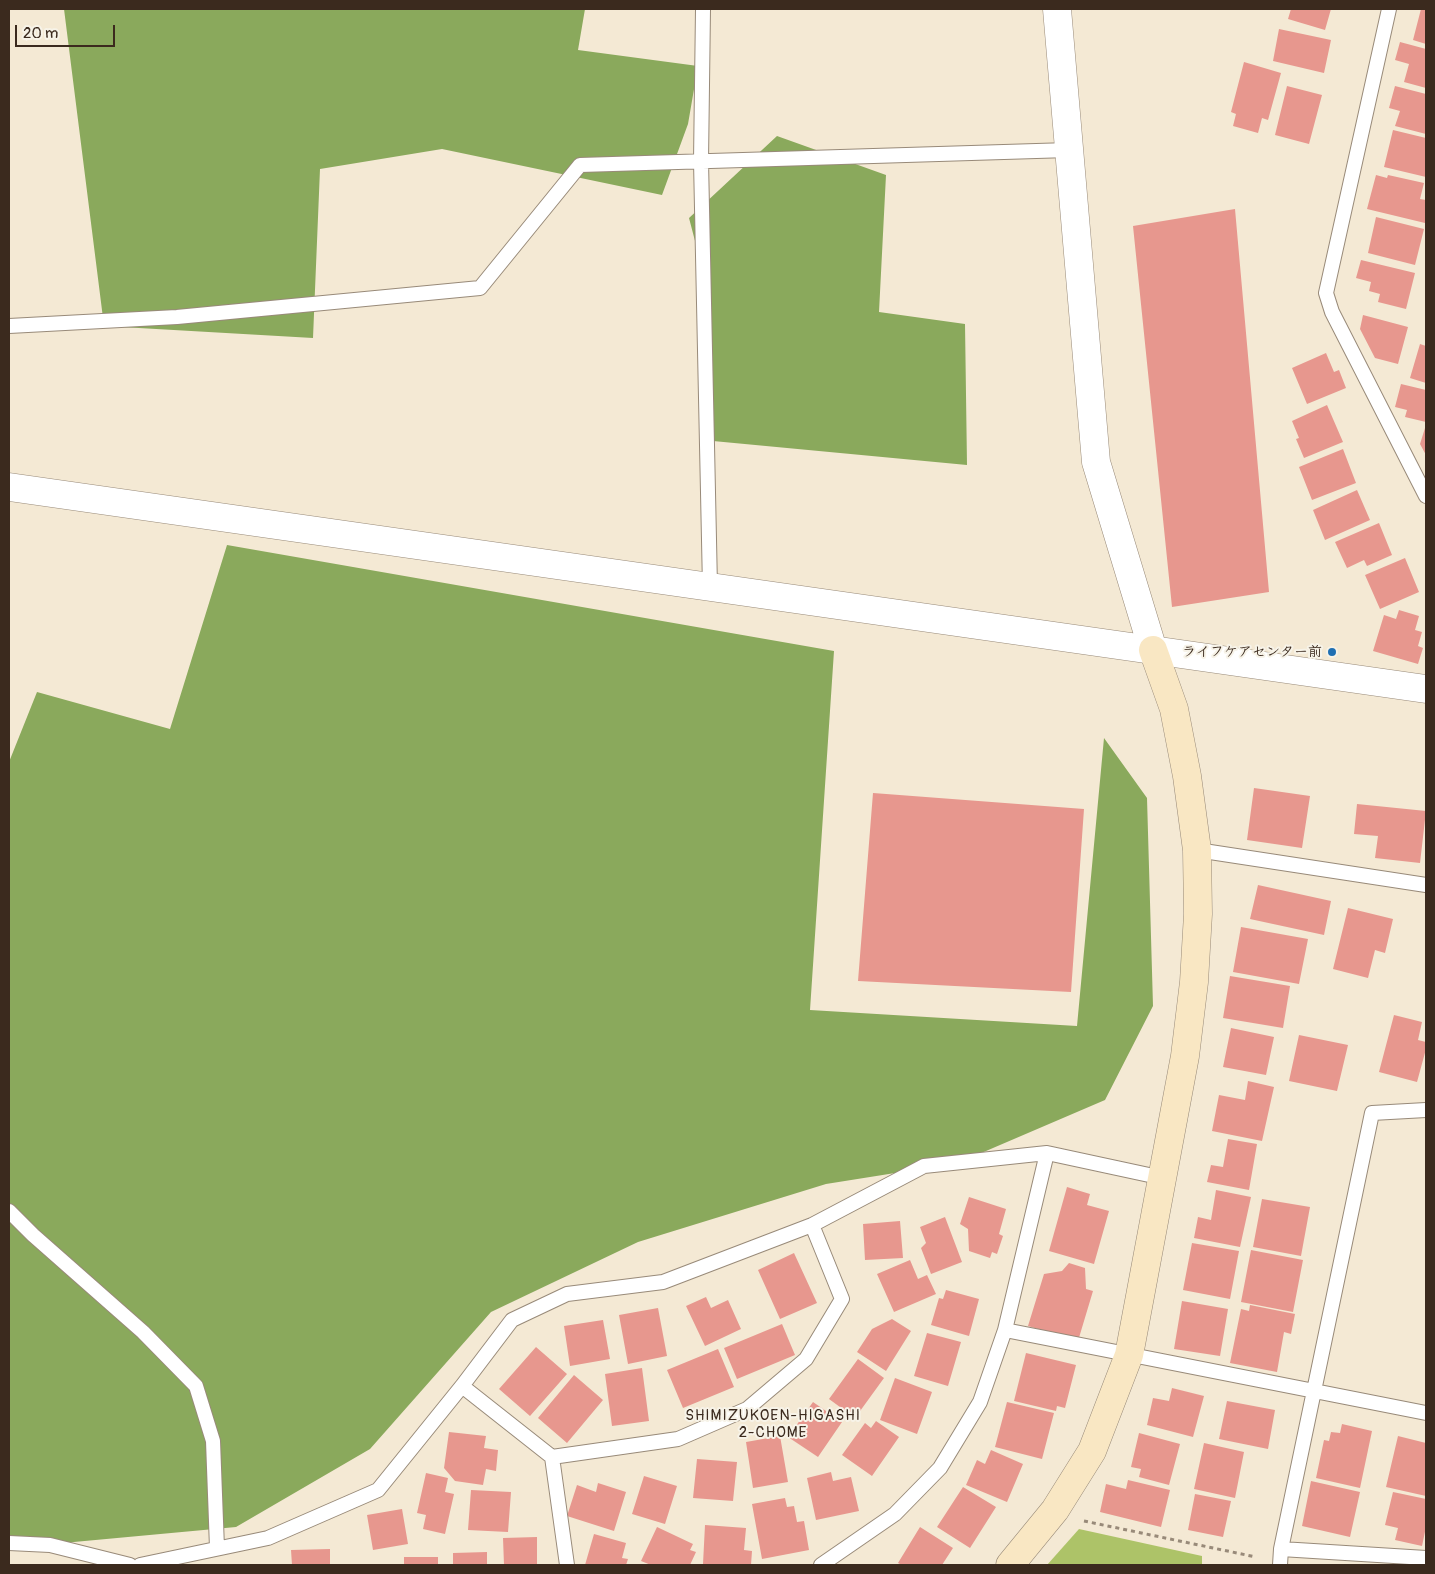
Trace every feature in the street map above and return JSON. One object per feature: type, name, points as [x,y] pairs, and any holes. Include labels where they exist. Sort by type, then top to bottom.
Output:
[{"type":"street","points":[[1010,1565],[1055,1510],[1092,1451],[1130,1355],[1185,1056],[1194,982],[1198,914],[1197,850],[1187,776],[1174,709],[1096,462],[1057,9]]},
{"type":"street","points":[[9,487],[1426,689]]},
{"type":"lane","points":[[703,9],[701,161],[710,587]]},
{"type":"lane","points":[[1389,9],[1326,293],[1332,312],[1426,496]]},
{"type":"lane","points":[[9,326],[177,316],[480,288],[580,165],[1069,150]]},
{"type":"lane","points":[[1197,850],[1426,885]]},
{"type":"lane","points":[[1426,1110],[1372,1114],[1280,1558],[1426,1558]]},
{"type":"lane","points":[[821,1565],[895,1514],[940,1468],[980,1402],[1006,1330],[1047,1154]]},
{"type":"lane","points":[[140,1565],[268,1538],[378,1490],[462,1386],[512,1320],[568,1294],[663,1282],[812,1225],[924,1166],[1047,1154],[1163,1178]]},
{"type":"lane","points":[[9,1211],[33,1235],[143,1332],[196,1386],[213,1441],[217,1548]]},
{"type":"lane","points":[[552,1458],[678,1439],[747,1409],[806,1360],[842,1299],[812,1225]]},
{"type":"lane","points":[[1006,1330],[1426,1413]]},
{"type":"lane","points":[[462,1386],[552,1458],[567,1565]]},
{"type":"lane","points":[[9,1543],[50,1545],[130,1565]]},
{"type":"path","points":[[1076,1519],[1280,1558]]},
{"type":"green space","points":[[64,9],[585,9],[578,50],[698,66],[688,124],[662,195],[442,149],[320,169],[313,338],[104,326]]},
{"type":"green space","points":[[777,136],[886,175],[879,312],[965,324],[967,465],[713,441],[711,302],[689,218]]},
{"type":"green space","points":[[227,545],[834,651],[810,1010],[1077,1026],[1104,738],[1147,798],[1153,1006],[1105,1100],[958,1163],[826,1184],[638,1242],[491,1312],[370,1449],[236,1527],[9,1548],[9,762],[37,692],[170,729]]},
{"type":"green space","points":[[1079,1529],[1202,1556],[1202,1565],[1047,1565]]},
{"type":"building","points":[[1291,9],[1331,9],[1325,30],[1288,19]]},
{"type":"building","points":[[1421,9],[1426,9],[1426,44],[1413,40]]},
{"type":"building","points":[[1279,29],[1331,40],[1324,73],[1273,61]]},
{"type":"building","points":[[1400,42],[1426,49],[1426,88],[1404,82],[1409,64],[1395,60]]},
{"type":"building","points":[[1244,62],[1281,73],[1268,120],[1262,118],[1258,133],[1233,126],[1236,114],[1231,112]]},
{"type":"building","points":[[1287,86],[1322,95],[1309,144],[1275,135]]},
{"type":"building","points":[[1395,86],[1426,94],[1426,134],[1395,126],[1400,111],[1389,108]]},
{"type":"building","points":[[1393,130],[1426,138],[1426,177],[1384,167]]},
{"type":"building","points":[[1376,175],[1387,178],[1388,175],[1424,183],[1420,199],[1426,200],[1425,223],[1367,209]]},
{"type":"building","points":[[1235,209],[1269,592],[1172,607],[1133,226]]},
{"type":"building","points":[[1376,217],[1424,229],[1415,265],[1368,253]]},
{"type":"building","points":[[1361,260],[1415,273],[1406,309],[1378,302],[1380,294],[1369,291],[1371,282],[1356,278]]},
{"type":"building","points":[[1363,315],[1408,327],[1398,364],[1375,358],[1360,329]]},
{"type":"building","points":[[1420,344],[1426,346],[1426,383],[1410,378]]},
{"type":"building","points":[[1326,353],[1334,372],[1339,370],[1346,388],[1307,404],[1292,368]]},
{"type":"building","points":[[1401,384],[1426,390],[1426,422],[1405,417],[1407,410],[1395,407]]},
{"type":"building","points":[[1327,405],[1343,442],[1304,458],[1296,439],[1299,438],[1292,421]]},
{"type":"building","points":[[1426,429],[1426,455],[1420,444]]},
{"type":"building","points":[[1343,449],[1356,483],[1312,500],[1299,467]]},
{"type":"building","points":[[1357,490],[1370,520],[1325,540],[1313,510]]},
{"type":"building","points":[[1379,523],[1392,555],[1367,566],[1364,560],[1347,568],[1335,542]]},
{"type":"building","points":[[1405,558],[1419,592],[1380,609],[1365,575]]},
{"type":"building","points":[[1399,610],[1419,616],[1415,630],[1422,632],[1418,646],[1423,648],[1418,664],[1373,651],[1384,615],[1396,619]]},
{"type":"building","points":[[1254,788],[1310,796],[1302,848],[1247,840]]},
{"type":"building","points":[[873,793],[1084,809],[1071,992],[858,981]]},
{"type":"building","points":[[1357,804],[1426,811],[1420,863],[1375,858],[1378,836],[1354,834]]},
{"type":"building","points":[[1258,885],[1331,901],[1324,935],[1250,919]]},
{"type":"building","points":[[1348,908],[1393,919],[1385,953],[1375,950],[1368,978],[1333,969]]},
{"type":"building","points":[[1241,927],[1308,939],[1299,984],[1233,972]]},
{"type":"building","points":[[1230,976],[1290,986],[1283,1028],[1223,1018]]},
{"type":"building","points":[[1394,1015],[1422,1022],[1418,1040],[1426,1042],[1426,1049],[1417,1082],[1379,1072]]},
{"type":"building","points":[[1231,1028],[1274,1037],[1266,1075],[1223,1067]]},
{"type":"building","points":[[1299,1035],[1348,1045],[1337,1091],[1289,1081]]},
{"type":"building","points":[[1248,1081],[1274,1087],[1262,1141],[1212,1131],[1219,1095],[1245,1100]]},
{"type":"building","points":[[1228,1139],[1257,1144],[1249,1190],[1207,1182],[1211,1165],[1223,1167]]},
{"type":"building","points":[[1067,1187],[1090,1194],[1087,1205],[1109,1211],[1094,1264],[1049,1251]]},
{"type":"building","points":[[1216,1190],[1251,1197],[1240,1247],[1194,1238],[1198,1217],[1211,1220]]},
{"type":"building","points":[[969,1197],[1006,1209],[999,1234],[1003,1236],[997,1254],[992,1252],[990,1258],[969,1251],[968,1229],[960,1224]]},
{"type":"building","points":[[1262,1199],[1310,1207],[1301,1256],[1253,1247]]},
{"type":"building","points":[[945,1217],[962,1262],[931,1274],[921,1248],[926,1243],[920,1227]]},
{"type":"building","points":[[900,1221],[903,1258],[865,1260],[863,1224]]},
{"type":"building","points":[[1192,1243],[1239,1251],[1230,1299],[1183,1290]]},
{"type":"building","points":[[1251,1250],[1303,1260],[1293,1312],[1241,1302]]},
{"type":"building","points":[[794,1253],[817,1303],[780,1319],[758,1270]]},
{"type":"building","points":[[910,1260],[918,1279],[927,1275],[936,1294],[894,1312],[877,1274]]},
{"type":"building","points":[[1069,1263],[1085,1268],[1086,1289],[1093,1291],[1078,1341],[1028,1326],[1044,1274],[1062,1271]]},
{"type":"building","points":[[946,1290],[979,1299],[969,1336],[931,1325],[939,1298],[943,1299]]},
{"type":"building","points":[[706,1297],[711,1308],[728,1300],[741,1329],[705,1346],[686,1306]]},
{"type":"building","points":[[1182,1301],[1228,1309],[1220,1356],[1174,1349]]},
{"type":"building","points":[[1250,1305],[1295,1314],[1291,1334],[1284,1332],[1277,1372],[1230,1363],[1241,1309],[1249,1311]]},
{"type":"building","points":[[658,1308],[667,1356],[628,1364],[619,1315]]},
{"type":"building","points":[[892,1319],[911,1331],[886,1371],[857,1352],[872,1329]]},
{"type":"building","points":[[603,1320],[610,1359],[570,1366],[564,1326]]},
{"type":"building","points":[[782,1324],[795,1355],[737,1379],[724,1348]]},
{"type":"building","points":[[927,1333],[961,1342],[948,1386],[914,1376]]},
{"type":"building","points":[[536,1347],[567,1374],[530,1416],[499,1389]]},
{"type":"building","points":[[718,1349],[734,1387],[683,1408],[667,1370]]},
{"type":"building","points":[[1026,1353],[1076,1365],[1065,1408],[1057,1406],[1056,1411],[1014,1401]]},
{"type":"building","points":[[858,1359],[884,1378],[855,1418],[829,1399]]},
{"type":"building","points":[[642,1368],[649,1421],[612,1426],[605,1374]]},
{"type":"building","points":[[574,1375],[603,1400],[567,1443],[538,1418]]},
{"type":"building","points":[[895,1378],[932,1392],[917,1434],[880,1420]]},
{"type":"building","points":[[1172,1388],[1204,1396],[1193,1437],[1147,1425],[1153,1398],[1169,1401]]},
{"type":"building","points":[[1227,1401],[1275,1410],[1268,1449],[1219,1439]]},
{"type":"building","points":[[813,1402],[842,1422],[818,1457],[788,1437]]},
{"type":"building","points":[[1007,1402],[1054,1413],[1042,1459],[995,1447]]},
{"type":"building","points":[[876,1421],[899,1437],[872,1476],[842,1455],[865,1423],[871,1428]]},
{"type":"building","points":[[1342,1424],[1372,1431],[1360,1488],[1316,1478],[1324,1440],[1329,1441],[1331,1432],[1340,1433]]},
{"type":"building","points":[[449,1432],[486,1436],[484,1448],[498,1450],[496,1471],[486,1469],[483,1485],[455,1481],[444,1468]]},
{"type":"building","points":[[1139,1433],[1180,1444],[1169,1485],[1139,1477],[1141,1469],[1131,1467]]},
{"type":"building","points":[[780,1436],[788,1482],[753,1488],[746,1442]]},
{"type":"building","points":[[1398,1436],[1426,1443],[1426,1496],[1386,1487]]},
{"type":"building","points":[[1204,1443],[1244,1452],[1235,1498],[1194,1489]]},
{"type":"building","points":[[991,1450],[1023,1464],[1007,1502],[966,1485],[977,1460],[985,1464]]},
{"type":"building","points":[[697,1459],[737,1462],[733,1501],[693,1498]]},
{"type":"building","points":[[831,1472],[833,1481],[851,1477],[859,1511],[816,1520],[807,1478]]},
{"type":"building","points":[[426,1473],[448,1478],[445,1492],[454,1494],[445,1534],[423,1529],[426,1515],[417,1513]]},
{"type":"building","points":[[644,1476],[677,1486],[665,1524],[632,1514]]},
{"type":"building","points":[[1128,1480],[1170,1490],[1161,1527],[1100,1512],[1106,1484],[1126,1489]]},
{"type":"building","points":[[1311,1481],[1360,1492],[1350,1537],[1302,1526]]},
{"type":"building","points":[[598,1483],[626,1492],[614,1531],[567,1516],[577,1485],[596,1492]]},
{"type":"building","points":[[963,1487],[996,1507],[970,1548],[937,1527]]},
{"type":"building","points":[[471,1490],[511,1492],[508,1532],[468,1530]]},
{"type":"building","points":[[1393,1492],[1426,1499],[1426,1527],[1422,1546],[1395,1540],[1398,1528],[1385,1525]]},
{"type":"building","points":[[1195,1494],[1231,1501],[1223,1537],[1188,1530]]},
{"type":"building","points":[[785,1498],[787,1507],[794,1506],[797,1522],[804,1521],[809,1550],[762,1559],[752,1504]]},
{"type":"building","points":[[402,1509],[408,1544],[373,1550],[367,1515]]},
{"type":"building","points":[[705,1525],[746,1528],[744,1550],[752,1551],[751,1565],[703,1564]]},
{"type":"building","points":[[657,1527],[693,1544],[690,1550],[696,1552],[690,1565],[651,1565],[641,1561]]},
{"type":"building","points":[[920,1527],[953,1548],[942,1565],[902,1565],[898,1563]]},
{"type":"building","points":[[594,1534],[626,1543],[622,1558],[628,1559],[626,1565],[585,1565]]},
{"type":"building","points":[[537,1537],[537,1565],[504,1565],[503,1538]]},
{"type":"building","points":[[330,1549],[330,1565],[292,1565],[291,1550]]},
{"type":"building","points":[[487,1552],[487,1565],[453,1565],[453,1553]]},
{"type":"building","points":[[404,1557],[438,1557],[438,1565],[404,1565]]},
{"type":"place","name":"ライフケアセンター前","points":[[1332,652]]},
{"type":"district","name":"SHIMIZUKOEN-HIGASHI 2-CHOME","points":[[773,1424]]}]
